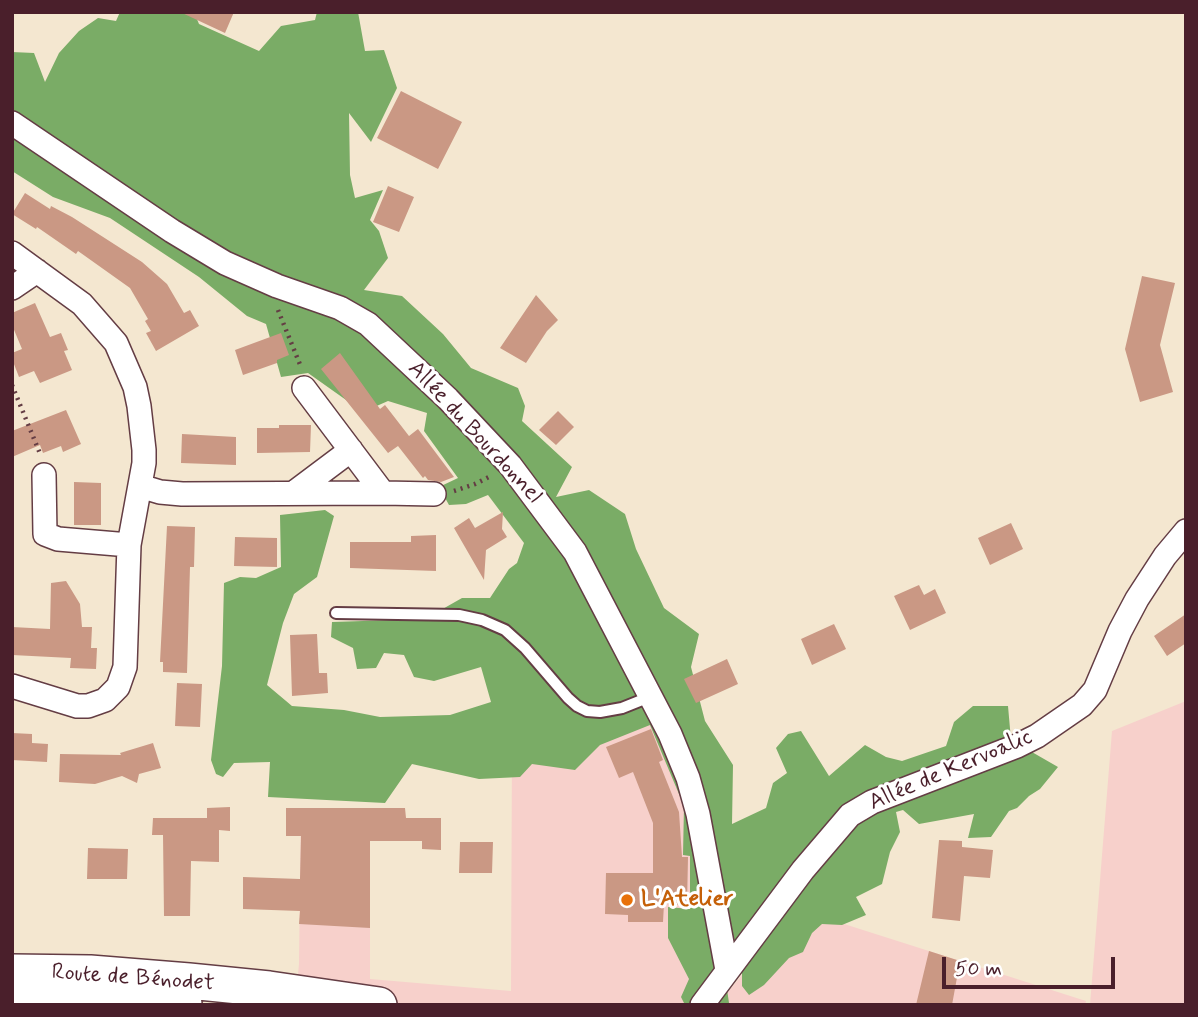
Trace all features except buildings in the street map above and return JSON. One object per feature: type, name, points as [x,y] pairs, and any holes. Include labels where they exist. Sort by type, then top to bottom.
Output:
[{"type":"main road","name":"Route de Bénodet","points":[[12,972],[90,973],[189,981],[379,1005]]},
{"type":"main road","name":"Route de Bénodet","points":[[12,997],[187,1005]]},
{"type":"street","name":"Allée du Bourdonnel","points":[[12,123],[225,263],[277,286],[340,308],[368,324],[448,399],[510,465],[575,552],[652,696],[684,767],[698,814],[727,970]]},
{"type":"street","points":[[12,253],[63,289],[94,316],[116,343],[135,387],[143,430],[144,463],[129,545],[125,667],[118,687],[105,700],[88,706],[77,706],[12,686]]},
{"type":"street","points":[[12,288],[37,271]]},
{"type":"street","points":[[304,388],[383,493]]},
{"type":"street","points":[[295,492],[351,450]]},
{"type":"street","points":[[44,475],[45,534],[58,539],[129,545]]},
{"type":"street","points":[[140,486],[160,492],[182,494],[435,494]]},
{"type":"street","name":"Allée de Kervoalic","points":[[702,1005],[814,856],[850,815],[872,802],[1027,741],[1082,705],[1095,690],[1115,641],[1137,599],[1165,556],[1186,531]]},
{"type":"lane","points":[[336,613],[459,615],[482,620],[505,630],[568,698],[587,711],[600,712],[622,708],[652,696]]},
{"type":"path","points":[[277,286],[275,304],[305,378],[304,388]]},
{"type":"path","points":[[12,385],[45,467],[44,475]]},
{"type":"path","points":[[435,494],[451,493],[475,484],[510,465]]},
{"type":"shaded area","points":[[1186,701],[1186,1005],[1090,1005],[1112,731]]},
{"type":"shaded area","points":[[652,712],[680,780],[710,960],[686,1005],[295,1005],[299,964],[301,808],[370,808],[370,979],[511,991],[512,738]]},
{"type":"shaded area","points":[[797,909],[1086,1001],[1085,1005],[717,1005]]},
{"type":"green space","points":[[120,12],[194,12],[199,24],[259,51],[281,26],[315,20],[317,12],[358,12],[365,51],[384,50],[397,88],[371,142],[349,113],[350,175],[355,198],[383,190],[370,220],[379,231],[388,258],[364,290],[402,296],[443,334],[471,368],[518,388],[525,406],[522,421],[572,467],[556,497],[589,490],[625,514],[636,549],[664,608],[699,634],[691,667],[705,721],[733,765],[732,824],[766,808],[773,783],[787,773],[776,748],[788,734],[801,731],[829,776],[865,745],[886,757],[902,761],[946,746],[954,722],[973,706],[1008,706],[1011,740],[1058,767],[1040,789],[1017,808],[1009,811],[991,837],[968,838],[974,814],[919,824],[903,810],[896,812],[900,832],[890,852],[882,884],[856,897],[866,915],[842,925],[822,924],[812,933],[803,952],[789,958],[764,985],[749,995],[742,986],[742,952],[726,982],[729,1003],[685,1005],[681,997],[689,979],[668,938],[668,907],[690,909],[690,856],[683,855],[684,806],[650,725],[600,745],[575,770],[532,764],[520,777],[479,779],[412,764],[385,803],[268,797],[270,762],[234,763],[223,777],[216,774],[211,760],[222,666],[224,583],[240,577],[256,578],[281,567],[280,515],[325,510],[334,516],[317,577],[294,594],[283,623],[267,685],[292,706],[344,710],[380,717],[450,715],[491,702],[481,667],[434,681],[414,677],[404,655],[384,653],[376,668],[357,669],[353,648],[331,637],[332,622],[425,619],[462,598],[490,598],[509,569],[517,563],[524,543],[488,495],[466,504],[449,505],[439,487],[458,478],[424,431],[427,413],[388,401],[363,412],[308,373],[281,377],[266,324],[247,316],[199,277],[110,218],[53,197],[12,171],[12,52],[34,53],[45,82],[59,53],[79,31],[98,18],[116,21]]},
{"type":"place","name":"L'Atelier","points":[[627,900]]}]
